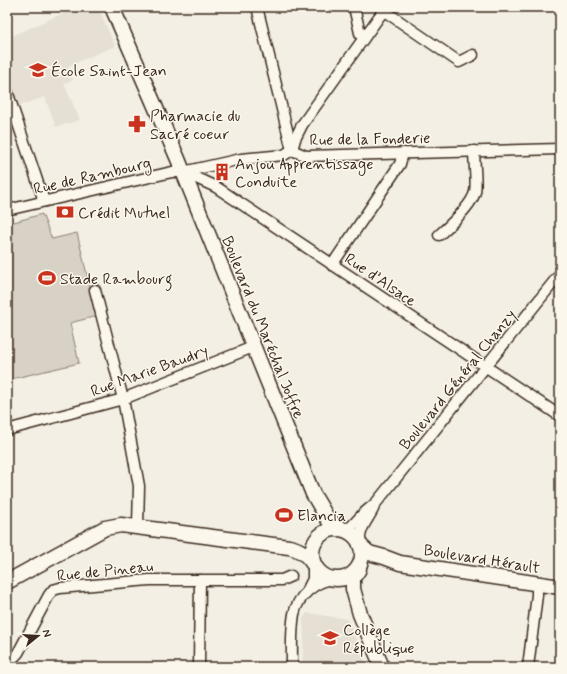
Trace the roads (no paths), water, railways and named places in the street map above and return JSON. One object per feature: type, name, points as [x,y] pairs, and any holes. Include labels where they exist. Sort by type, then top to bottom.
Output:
[{"type":"main road","name":"Boulevard du Maréchal Joffre","points":[[112,7],[183,172],[312,494],[328,521],[342,529]]},
{"type":"main road","name":"Boulevard du Maréchal Joffre","points":[[312,494],[322,526],[317,539]]},
{"type":"main road","points":[[7,582],[105,528],[121,525],[138,526],[289,547],[303,552],[321,574],[343,585],[348,591],[360,614],[382,667]]},
{"type":"main road","points":[[289,547],[304,545],[317,539],[328,530],[342,529],[353,535],[360,545],[362,558],[352,583],[360,614]]},
{"type":"main road","points":[[313,564],[312,550],[317,539]]},
{"type":"main road","name":"Boulevard Hérault","points":[[360,545],[368,553],[400,563]]},
{"type":"main road","name":"Boulevard Hérault","points":[[357,570],[368,564],[400,563],[560,587]]},
{"type":"main road","points":[[333,579],[347,578],[357,570]]},
{"type":"street","points":[[257,7],[292,150]]},
{"type":"street","points":[[354,7],[360,33],[363,39]]},
{"type":"street","points":[[292,150],[295,139],[302,125],[384,9],[459,62],[473,55]]},
{"type":"street","points":[[7,91],[44,201]]},
{"type":"street","name":"Rue de la Fonderie","points":[[183,172],[241,159],[284,155],[292,150],[306,156],[560,149]]},
{"type":"street","points":[[439,235],[452,224],[475,192],[474,151]]},
{"type":"street","points":[[332,264],[400,164],[403,153]]},
{"type":"street","name":"Rue de Rambourg","points":[[7,210],[172,172],[183,172]]},
{"type":"street","name":"Rue d’Alsace","points":[[183,172],[216,187],[560,416]]},
{"type":"street","name":"Boulevard Général Chanzy","points":[[342,529],[351,527],[376,503],[560,274]]},
{"type":"street","points":[[95,290],[123,399],[139,486],[138,526]]},
{"type":"street","name":"Rue Marie Baudry","points":[[7,430],[123,399],[253,346]]},
{"type":"street","name":"Boulevard Général Chanzy","points":[[360,545],[360,534],[362,528],[370,517],[376,503]]},
{"type":"street","points":[[292,667],[294,615],[297,605],[306,593],[313,579],[313,564]]},
{"type":"street","name":"Rue de Pineau","points":[[7,664],[18,653],[53,590],[60,588],[149,580],[280,580],[292,576]]},
{"type":"street","points":[[306,593],[316,584],[333,579]]},
{"type":"street","points":[[199,667],[200,580]]},
{"type":"street","points":[[528,667],[537,584]]},
{"type":"place","name":"École Saint-Jean","points":[[38,70]]},
{"type":"place","name":"Pharmacie du Sacré coeur","points":[[137,124]]},
{"type":"place","name":"Anjou Apprentissage Conduite","points":[[222,172]]},
{"type":"place","name":"Crédit Mutuel","points":[[65,212]]},
{"type":"place","name":"Stade Rambourg","points":[[47,278]]},
{"type":"place","name":"Elancia","points":[[284,515]]},
{"type":"place","name":"Collège République","points":[[330,638]]}]
